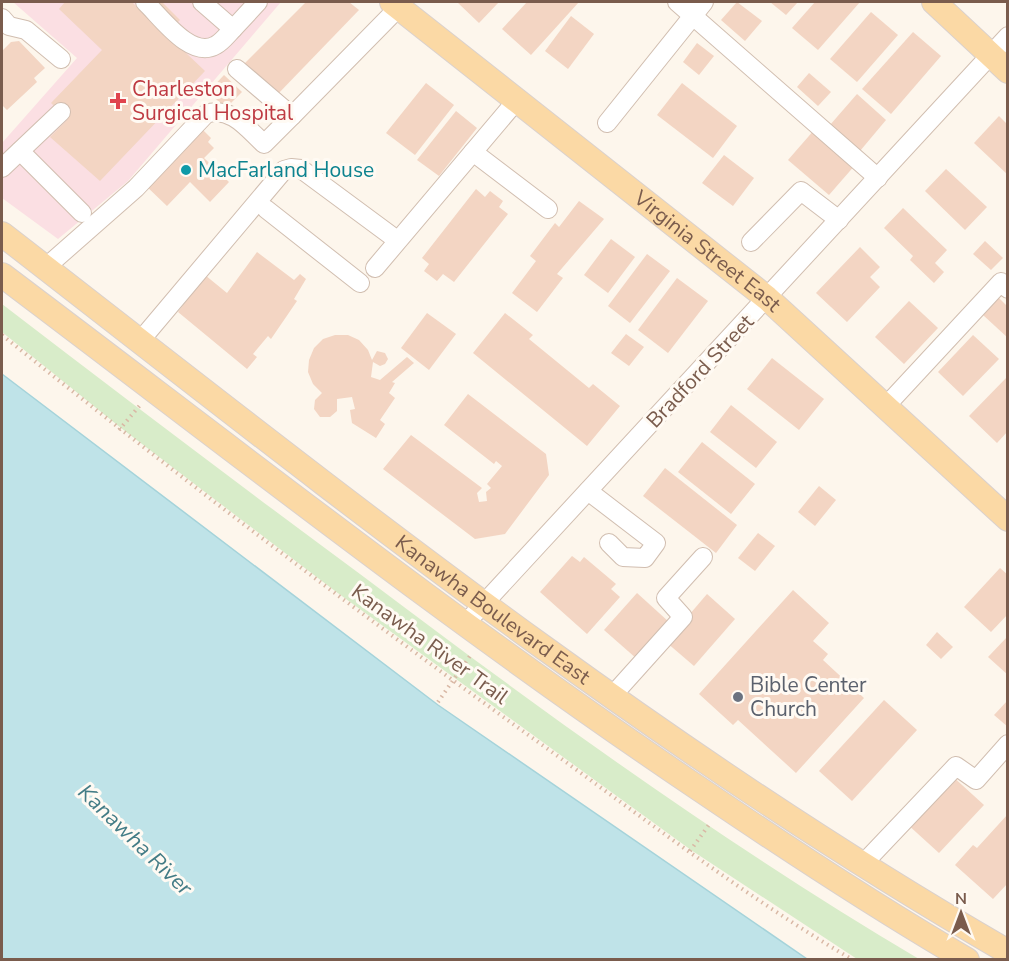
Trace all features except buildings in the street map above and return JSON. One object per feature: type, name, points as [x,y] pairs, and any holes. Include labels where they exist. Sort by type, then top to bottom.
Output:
[{"type":"main road","points":[[934,2],[999,63]]},
{"type":"main road","name":"Virginia Street East","points":[[398,3],[767,298],[1008,519]]},
{"type":"main road","name":"Kanawha Boulevard East","points":[[2,234],[484,603],[612,696],[760,801],[1008,952]]},
{"type":"main road","name":"Kanawha Boulevard East","points":[[2,275],[325,522],[464,625],[633,745],[801,857],[967,960]]},
{"type":"street","points":[[146,2],[188,45],[199,49],[215,46],[258,2]]},
{"type":"street","points":[[202,2],[233,29]]},
{"type":"street","points":[[677,2],[697,8],[878,178]]},
{"type":"street","points":[[45,268],[136,188],[206,114],[216,111],[229,113],[264,144],[398,3]]},
{"type":"street","points":[[607,123],[697,8]]},
{"type":"street","points":[[4,26],[26,30],[61,59]]},
{"type":"street","name":"Bradford Street","points":[[464,625],[878,178],[999,63],[1008,36]]},
{"type":"street","points":[[237,69],[292,116]]},
{"type":"street","points":[[375,268],[517,100]]},
{"type":"street","points":[[2,168],[61,112]]},
{"type":"street","points":[[20,151],[82,213]]},
{"type":"street","points":[[473,152],[548,209]]},
{"type":"street","points":[[140,341],[284,170],[301,169],[397,240]]},
{"type":"street","points":[[752,242],[801,191],[839,220]]},
{"type":"street","points":[[266,209],[360,283]]},
{"type":"street","points":[[885,406],[1001,282],[1008,289]]},
{"type":"street","points":[[588,491],[656,543],[645,558],[623,557],[609,543]]},
{"type":"street","points":[[612,696],[682,617],[666,598],[703,557]]},
{"type":"street","points":[[862,865],[956,766],[976,780],[1008,744]]},
{"type":"path","name":"Kanawha River Trail","points":[[2,335],[119,430],[453,681],[690,851],[853,960]]},
{"type":"path","points":[[119,430],[141,403]]},
{"type":"path","points":[[438,702],[473,652]]},
{"type":"path","points":[[690,851],[712,821]]},
{"type":"shaded area","name":"Charleston Surgical Hospital","points":[[13,2],[281,2],[128,181],[58,239],[2,198],[2,143],[77,58]]},
{"type":"green space","points":[[2,304],[567,727],[706,824],[919,959],[857,959],[691,850],[335,591],[121,428],[2,332]]},
{"type":"water","name":"Kanawha River","points":[[2,374],[438,705],[807,959],[2,959]]},
{"type":"place","name":"Charleston Surgical Hospital","points":[[118,101]]},
{"type":"place","name":"MacFarland House","points":[[186,170]]},
{"type":"place","name":"Bible Center Church","points":[[738,697]]}]
